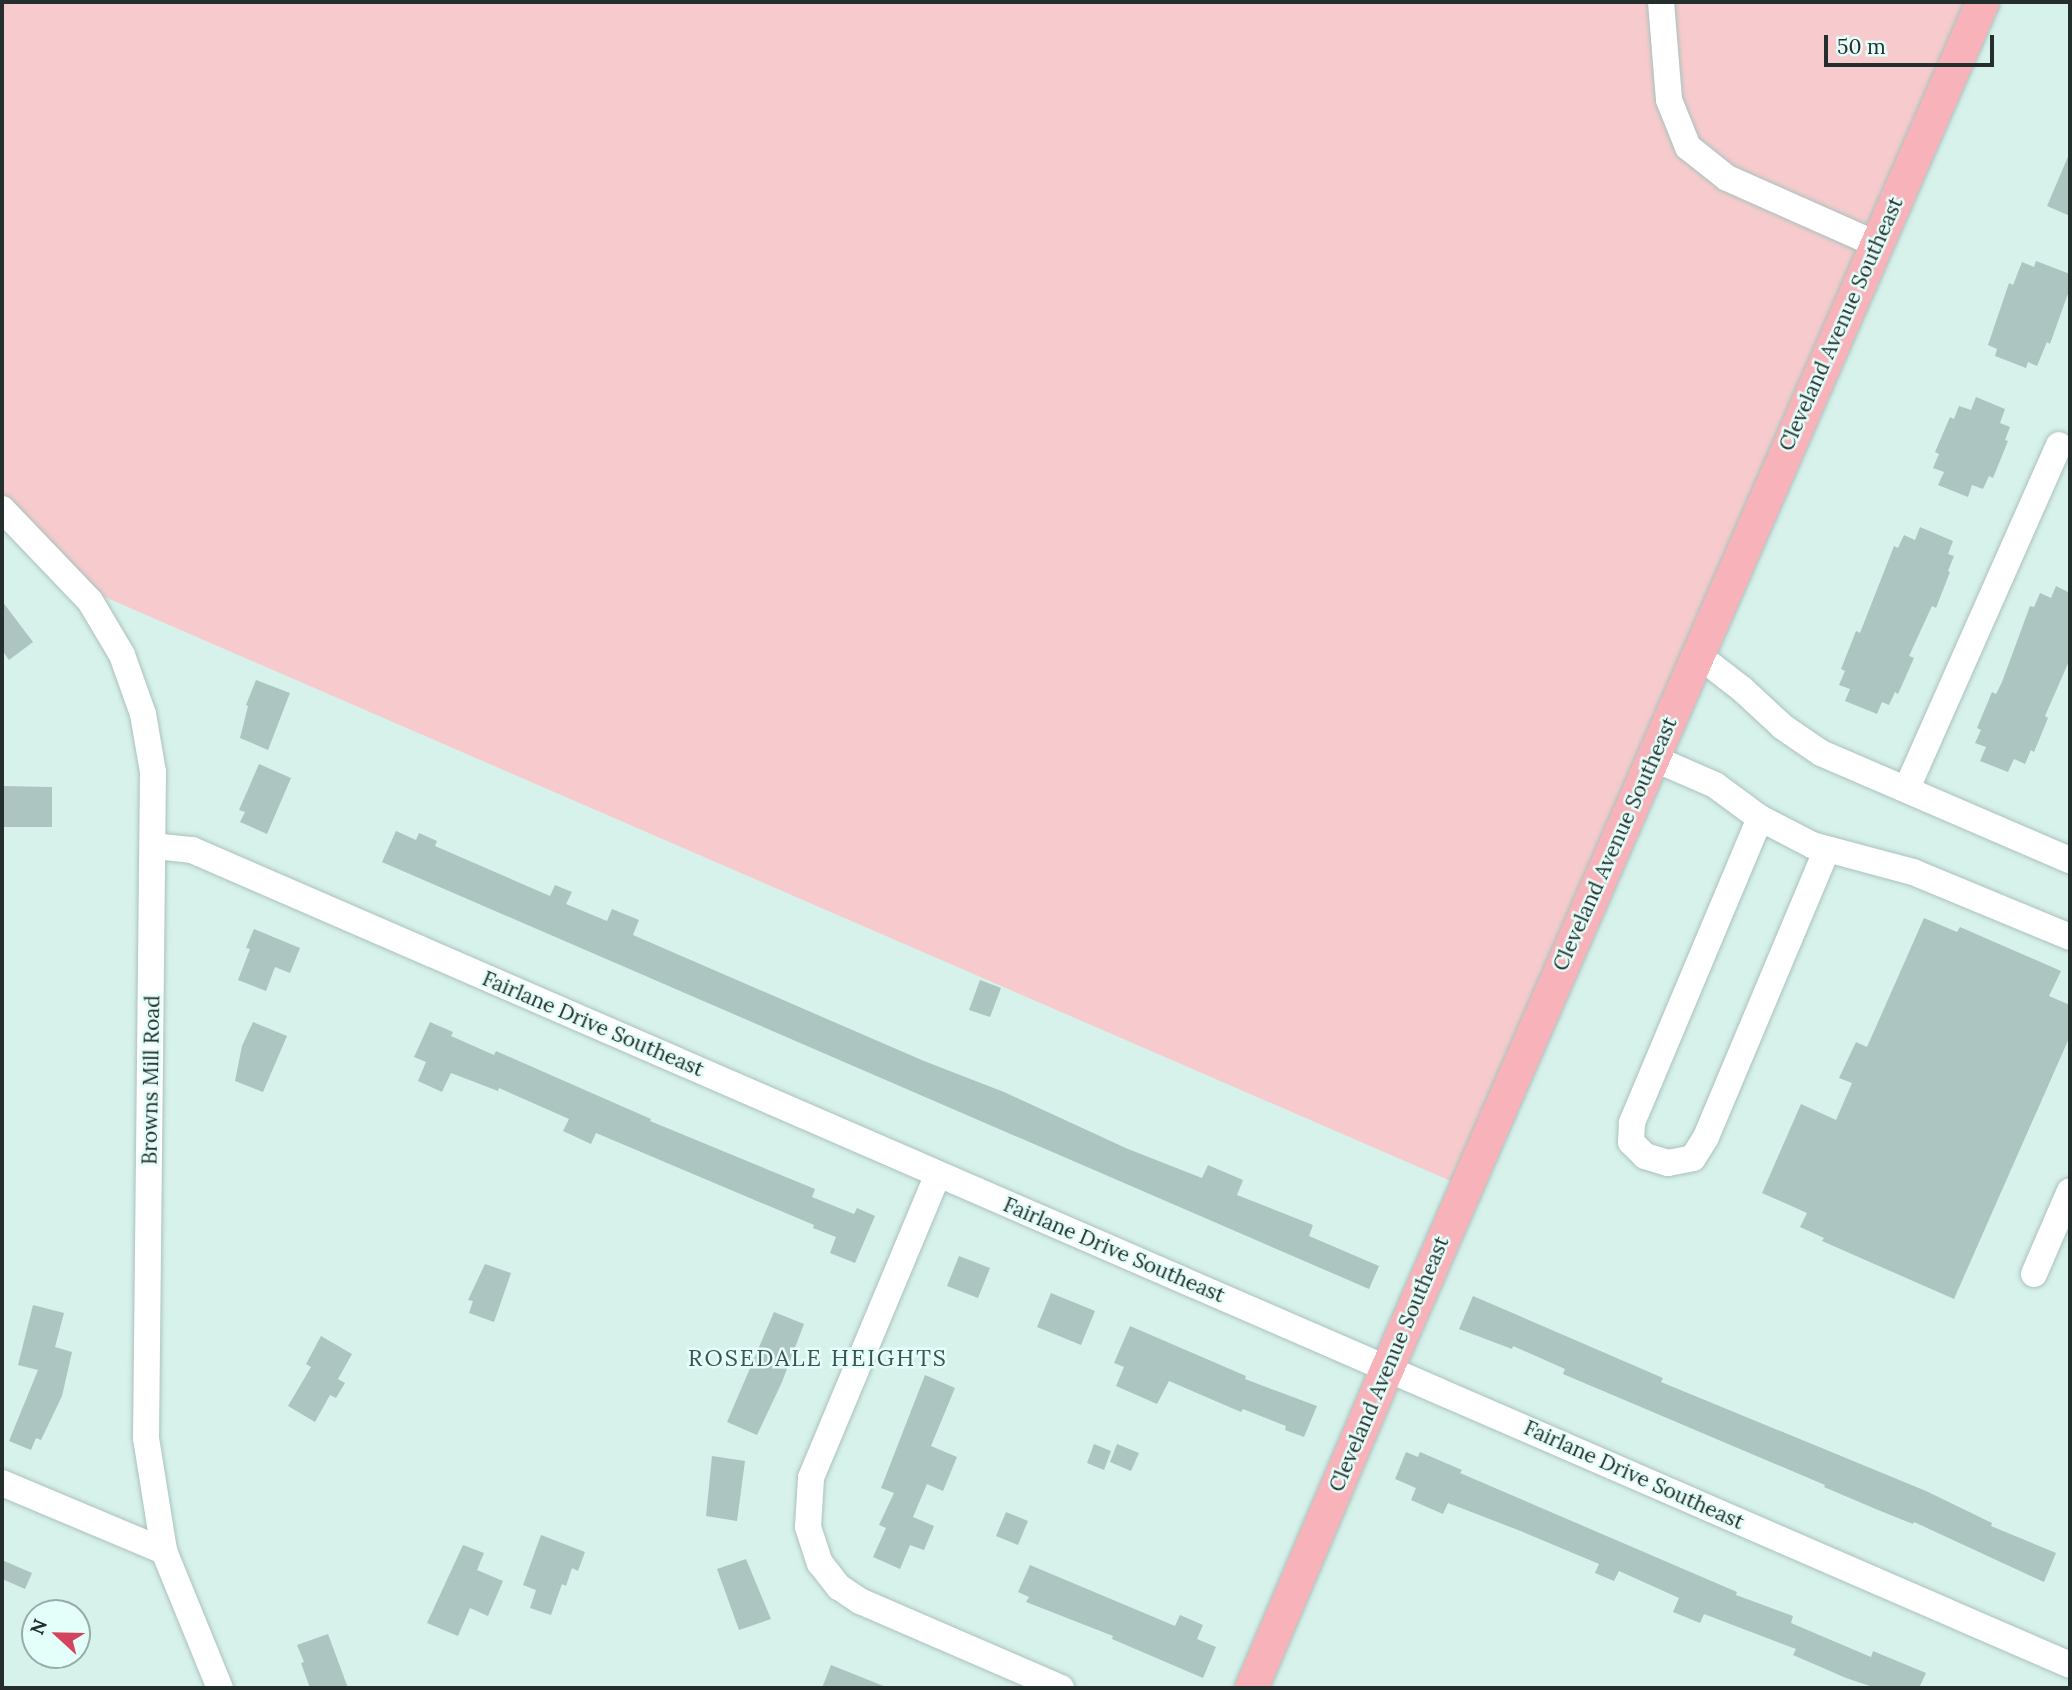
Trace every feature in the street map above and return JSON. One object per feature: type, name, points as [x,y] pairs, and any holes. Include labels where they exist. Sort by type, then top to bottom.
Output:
[{"type":"main road","name":"Cleveland Avenue Southeast","points":[[1251,1688],[1387,1368],[1982,2]]},
{"type":"street","points":[[1661,2],[1669,100],[1688,147],[1727,178],[1877,244]]},
{"type":"street","points":[[1907,788],[2059,445]]},
{"type":"street","name":"Browns Mill Road","points":[[2,509],[90,601],[122,655],[143,714],[153,772],[154,846],[146,1438],[164,1551],[220,1688]]},
{"type":"street","points":[[1698,654],[1783,727],[1821,753],[2070,860]]},
{"type":"street","points":[[1653,758],[1715,785],[1760,818],[1812,845],[1913,872],[2070,937]]},
{"type":"street","points":[[1760,818],[1632,1123],[1631,1142],[1645,1156],[1668,1163],[1693,1158],[1706,1137],[1827,849]]},
{"type":"street","name":"Fairlane Drive Southeast","points":[[154,846],[192,850],[2070,1665]]},
{"type":"street","points":[[938,1174],[811,1478],[808,1527],[820,1563],[839,1587],[860,1601],[1061,1688]]},
{"type":"street","points":[[2034,1273],[2070,1191]]},
{"type":"street","points":[[2,1483],[164,1551]]},
{"type":"shaded area","points":[[2,2],[1989,2],[1453,1182],[84,588],[2,508]]},
{"type":"building","points":[[2070,152],[2070,216],[2047,206]]},
{"type":"building","points":[[2036,261],[2070,274],[2070,288],[2050,344],[2047,342],[2037,366],[2028,362],[2026,368],[1995,356],[1997,349],[1988,345],[2009,283],[2013,285],[2022,262],[2034,267]]},
{"type":"building","points":[[1976,397],[2005,409],[2000,423],[2010,427],[2005,440],[2008,441],[1993,478],[1989,476],[1983,489],[1972,485],[1968,497],[1938,485],[1944,472],[1933,468],[1939,454],[1935,452],[1950,417],[1954,419],[1959,406],[1971,410]]},
{"type":"building","points":[[1920,527],[1953,541],[1948,554],[1954,556],[1936,608],[1932,606],[1909,656],[1914,658],[1898,694],[1895,692],[1889,705],[1882,702],[1877,714],[1845,701],[1850,689],[1839,685],[1845,671],[1841,669],[1856,631],[1860,633],[1894,546],[1898,548],[1904,535],[1915,540]]},
{"type":"building","points":[[2056,586],[2070,593],[2070,659],[2045,716],[2048,718],[2034,752],[2031,750],[2025,764],[2014,759],[2008,772],[1980,761],[1986,747],[1975,743],[1981,730],[1977,728],[1992,692],[1996,694],[2002,682],[2030,606],[2034,607],[2040,593],[2051,598]]},
{"type":"building","points":[[2,601],[33,642],[9,660],[2,650]]},
{"type":"building","points":[[256,680],[290,693],[268,750],[240,738],[248,706],[246,705]]},
{"type":"building","points":[[259,764],[291,778],[267,834],[240,822],[245,812],[239,810]]},
{"type":"building","points":[[2,786],[52,787],[52,827],[2,827]]},
{"type":"building","points":[[396,831],[416,840],[419,833],[437,841],[435,846],[550,896],[555,885],[572,892],[566,904],[607,921],[612,909],[639,920],[633,935],[924,1061],[1004,1092],[1128,1149],[1202,1178],[1208,1165],[1243,1180],[1237,1195],[1313,1225],[1309,1236],[1379,1266],[1369,1289],[382,862]]},
{"type":"building","points":[[1924,918],[1957,932],[1960,927],[2061,971],[2049,996],[2070,1005],[2070,1036],[1954,1299],[1822,1241],[1824,1238],[1800,1227],[1807,1213],[1762,1193],[1801,1104],[1836,1120],[1852,1083],[1839,1078],[1856,1042],[1867,1047]]},
{"type":"building","points":[[254,929],[300,948],[290,973],[275,967],[266,991],[238,980],[250,949],[246,948]]},
{"type":"building","points":[[980,980],[1001,988],[990,1017],[969,1010]]},
{"type":"building","points":[[253,1022],[287,1036],[263,1092],[235,1081],[242,1046]]},
{"type":"building","points":[[430,1022],[453,1032],[451,1036],[494,1055],[496,1051],[651,1119],[650,1121],[815,1189],[812,1197],[854,1214],[857,1208],[875,1216],[855,1263],[830,1253],[836,1237],[813,1228],[814,1225],[596,1133],[591,1144],[563,1131],[569,1119],[499,1088],[498,1091],[451,1073],[442,1092],[418,1081],[426,1062],[414,1057]]},
{"type":"building","points":[[959,1256],[990,1268],[978,1298],[947,1286]]},
{"type":"building","points":[[485,1264],[511,1273],[494,1322],[469,1313],[473,1301],[468,1300]]},
{"type":"building","points":[[1051,1293],[1095,1311],[1081,1345],[1037,1327]]},
{"type":"building","points":[[1473,1296],[1663,1378],[1661,1382],[1926,1491],[1992,1523],[1991,1526],[2056,1553],[2044,1582],[1914,1522],[1913,1524],[1878,1510],[1563,1374],[1565,1369],[1513,1346],[1512,1349],[1459,1329]]},
{"type":"building","points":[[33,1305],[64,1313],[55,1347],[72,1352],[62,1396],[41,1440],[36,1438],[31,1450],[9,1441],[38,1370],[18,1365]]},
{"type":"building","points":[[774,1312],[804,1324],[782,1382],[757,1435],[727,1422]]},
{"type":"building","points":[[1130,1326],[1246,1376],[1245,1379],[1317,1406],[1304,1437],[1285,1430],[1286,1426],[1243,1409],[1241,1412],[1169,1381],[1157,1404],[1116,1386],[1124,1367],[1114,1363]]},
{"type":"building","points":[[321,1336],[352,1354],[338,1379],[345,1383],[336,1398],[330,1395],[315,1422],[288,1406],[311,1367],[306,1364]]},
{"type":"building","points":[[925,1375],[955,1388],[931,1446],[957,1457],[943,1491],[927,1484],[913,1517],[934,1526],[924,1550],[910,1545],[900,1569],[873,1557],[886,1528],[879,1525],[894,1493],[881,1488]]},
{"type":"building","points":[[1094,1444],[1111,1451],[1104,1470],[1087,1463]]},
{"type":"building","points":[[1117,1444],[1139,1453],[1131,1471],[1110,1462]]},
{"type":"building","points":[[1406,1452],[1418,1457],[1420,1452],[1462,1470],[1460,1473],[1737,1592],[1736,1595],[1793,1616],[1791,1623],[1871,1657],[1873,1651],[1926,1673],[1919,1688],[1876,1688],[1793,1655],[1796,1649],[1704,1614],[1700,1623],[1673,1612],[1679,1598],[1619,1571],[1614,1581],[1595,1573],[1599,1564],[1518,1530],[1448,1503],[1443,1514],[1411,1500],[1416,1488],[1395,1479]]},
{"type":"building","points":[[712,1456],[745,1461],[737,1521],[706,1516]]},
{"type":"building","points":[[1006,1512],[1028,1521],[1018,1545],[996,1536]]},
{"type":"building","points":[[541,1535],[585,1552],[578,1571],[572,1568],[566,1586],[562,1584],[551,1615],[530,1608],[536,1590],[523,1585]]},
{"type":"building","points":[[463,1545],[484,1553],[477,1570],[503,1581],[488,1616],[470,1608],[458,1636],[427,1623]]},
{"type":"building","points":[[746,1559],[771,1619],[739,1630],[717,1569]]},
{"type":"building","points":[[2,1560],[32,1573],[25,1589],[2,1579]]},
{"type":"building","points":[[1030,1565],[1175,1626],[1180,1615],[1203,1625],[1197,1639],[1216,1647],[1203,1678],[1112,1639],[1113,1636],[1026,1602],[1029,1597],[1018,1592]]},
{"type":"building","points":[[328,1634],[348,1688],[310,1688],[297,1645]]},
{"type":"building","points":[[831,1665],[886,1687],[886,1688],[822,1688]]},
{"type":"district","name":"ROSEDALE HEIGHTS","points":[[818,1358]]}]
